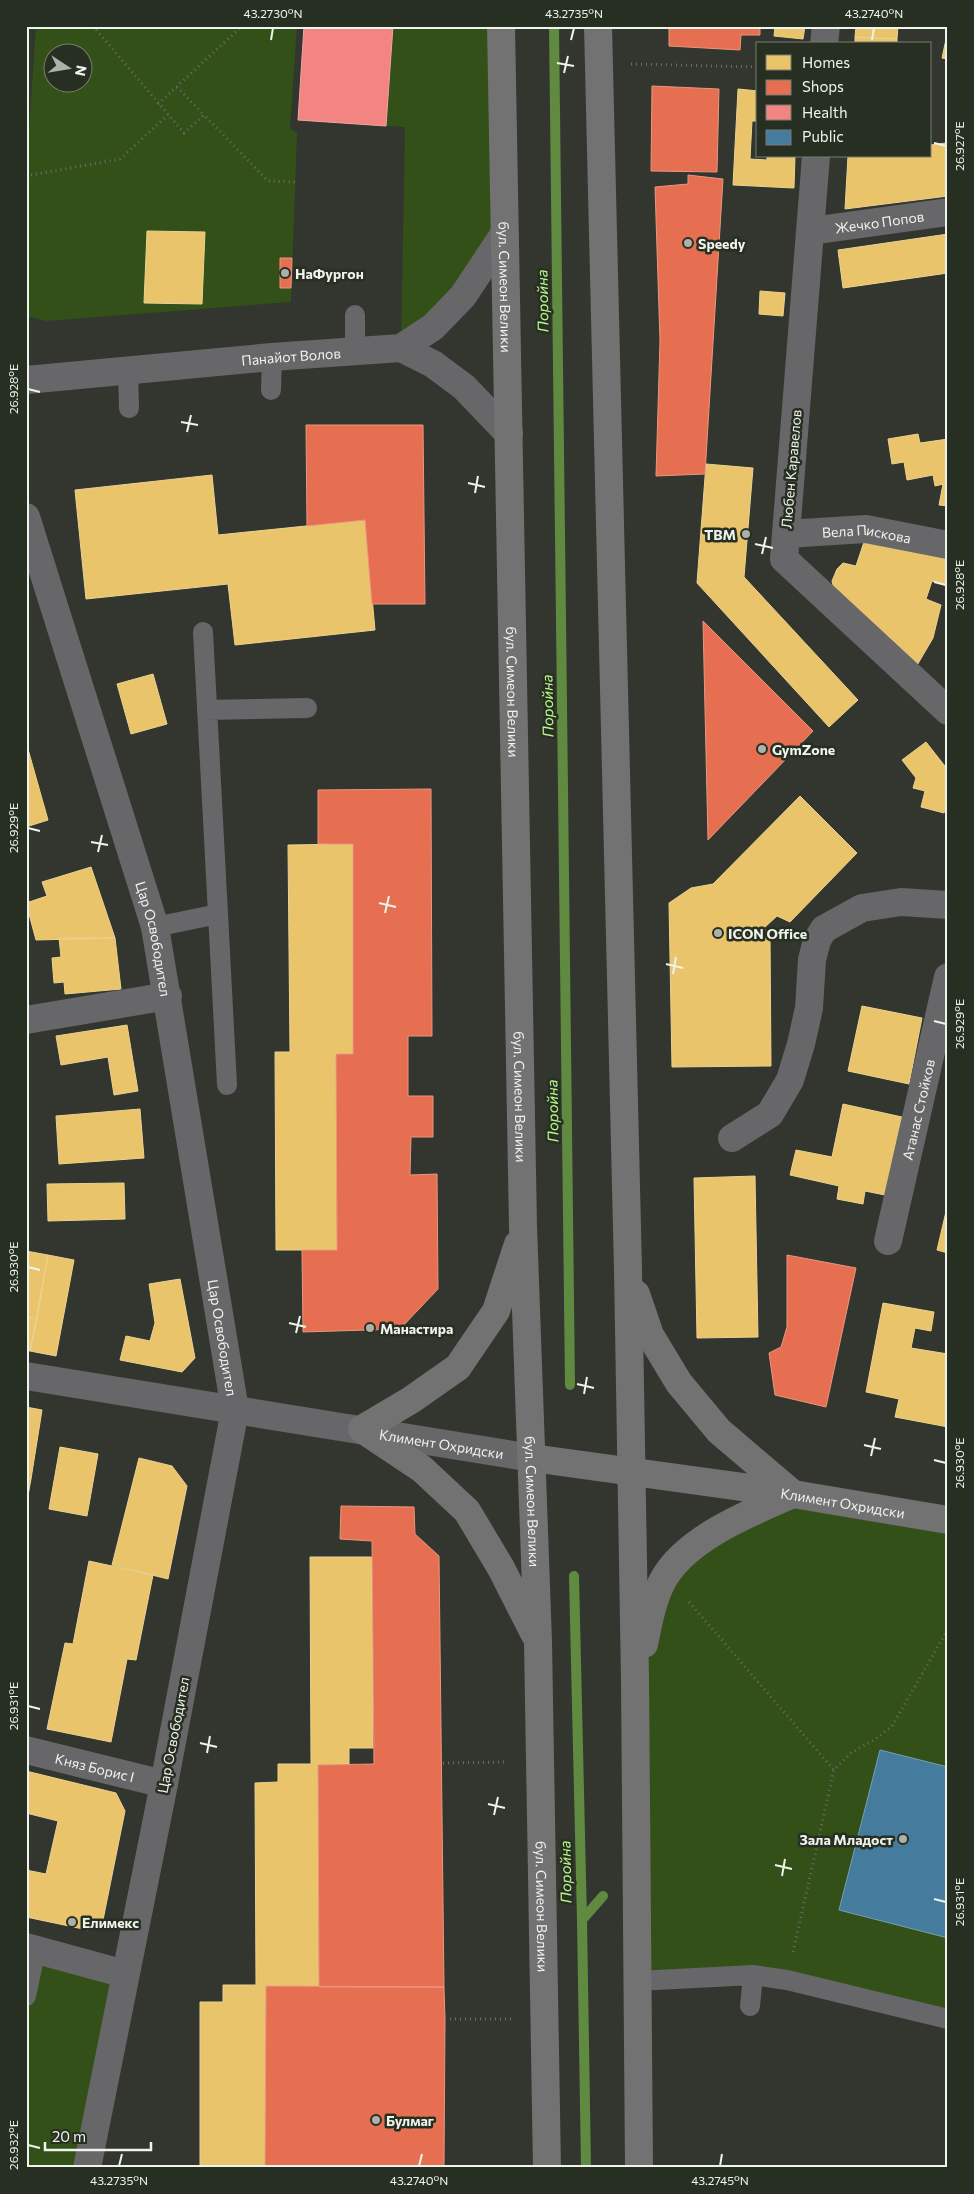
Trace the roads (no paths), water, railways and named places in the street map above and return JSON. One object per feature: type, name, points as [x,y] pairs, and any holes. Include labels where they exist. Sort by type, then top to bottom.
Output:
[{"type":"main road","name":"бул. Симеон Велики","points":[[501,26],[523,1226],[538,1642],[547,2168]]},
{"type":"main road","points":[[598,26],[628,1269],[635,1679],[639,2168]]},
{"type":"main road","points":[[523,1226],[496,1311],[458,1367],[411,1400],[362,1429],[422,1469],[468,1511],[501,1568],[538,1642]]},
{"type":"main road","points":[[628,1269],[650,1335],[679,1383],[719,1430],[793,1494],[730,1522],[687,1552],[666,1575],[655,1600],[635,1679]]},
{"type":"main road","name":"Климент Охридски","points":[[532,1458],[793,1494],[948,1520]]},
{"type":"street","points":[[824,42],[826,26]]},
{"type":"street","name":"Любен Каравелов","points":[[816,158],[784,559],[948,712]]},
{"type":"street","name":"Жечко Попов","points":[[811,231],[948,212]]},
{"type":"street","name":"Панайот Волов","points":[[26,380],[272,357],[401,348],[433,327],[463,296],[504,234]]},
{"type":"street","points":[[401,348],[433,364],[464,387],[509,434]]},
{"type":"street","name":"Цар Освободител","points":[[26,517],[155,927],[168,996],[235,1410],[164,1784],[87,2168]]},
{"type":"street","name":"Вела Пискова","points":[[786,534],[866,529],[948,544]]},
{"type":"street","points":[[732,1138],[770,1114],[790,1080],[809,1008],[812,960],[817,940],[824,929],[862,908],[901,902],[948,905]]},
{"type":"street","name":"Атанас Стойков","points":[[888,1241],[948,977]]},
{"type":"street","points":[[26,1020],[168,996]]},
{"type":"street","name":"Климент Охридски","points":[[26,1376],[532,1458]]},
{"type":"street","name":"Княз Борис I","points":[[26,1750],[164,1784]]},
{"type":"street","points":[[31,1948],[125,1974]]},
{"type":"lane","points":[[355,315],[355,351]]},
{"type":"lane","points":[[271,390],[272,357]]},
{"type":"lane","points":[[128,370],[129,408]]},
{"type":"lane","points":[[203,632],[227,1084]]},
{"type":"lane","points":[[207,710],[306,708]]},
{"type":"lane","points":[[155,927],[218,914]]},
{"type":"lane","points":[[26,1996],[31,1948]]},
{"type":"lane","points":[[750,2006],[753,1975]]},
{"type":"lane","points":[[637,1981],[753,1975],[786,1980],[948,2019]]},
{"type":"waterway","name":"Поройна","points":[[554,26],[570,1385]]},
{"type":"waterway","name":"Поройна","points":[[574,1576],[586,2168]]},
{"type":"waterway","points":[[582,1920],[603,1896]]},
{"type":"place","name":"Speedy","points":[[688,243]]},
{"type":"place","name":"НаФургон","points":[[285,273]]},
{"type":"place","name":"ТВМ","points":[[746,534]]},
{"type":"place","name":"GymZone","points":[[762,749]]},
{"type":"place","name":"ICON Office","points":[[718,933]]},
{"type":"place","name":"Манастира","points":[[370,1328]]},
{"type":"place","name":"Зала Младост","points":[[903,1839]]},
{"type":"place","name":"Елимекс","points":[[72,1922]]},
{"type":"place","name":"Булмаг","points":[[376,2120]]}]
